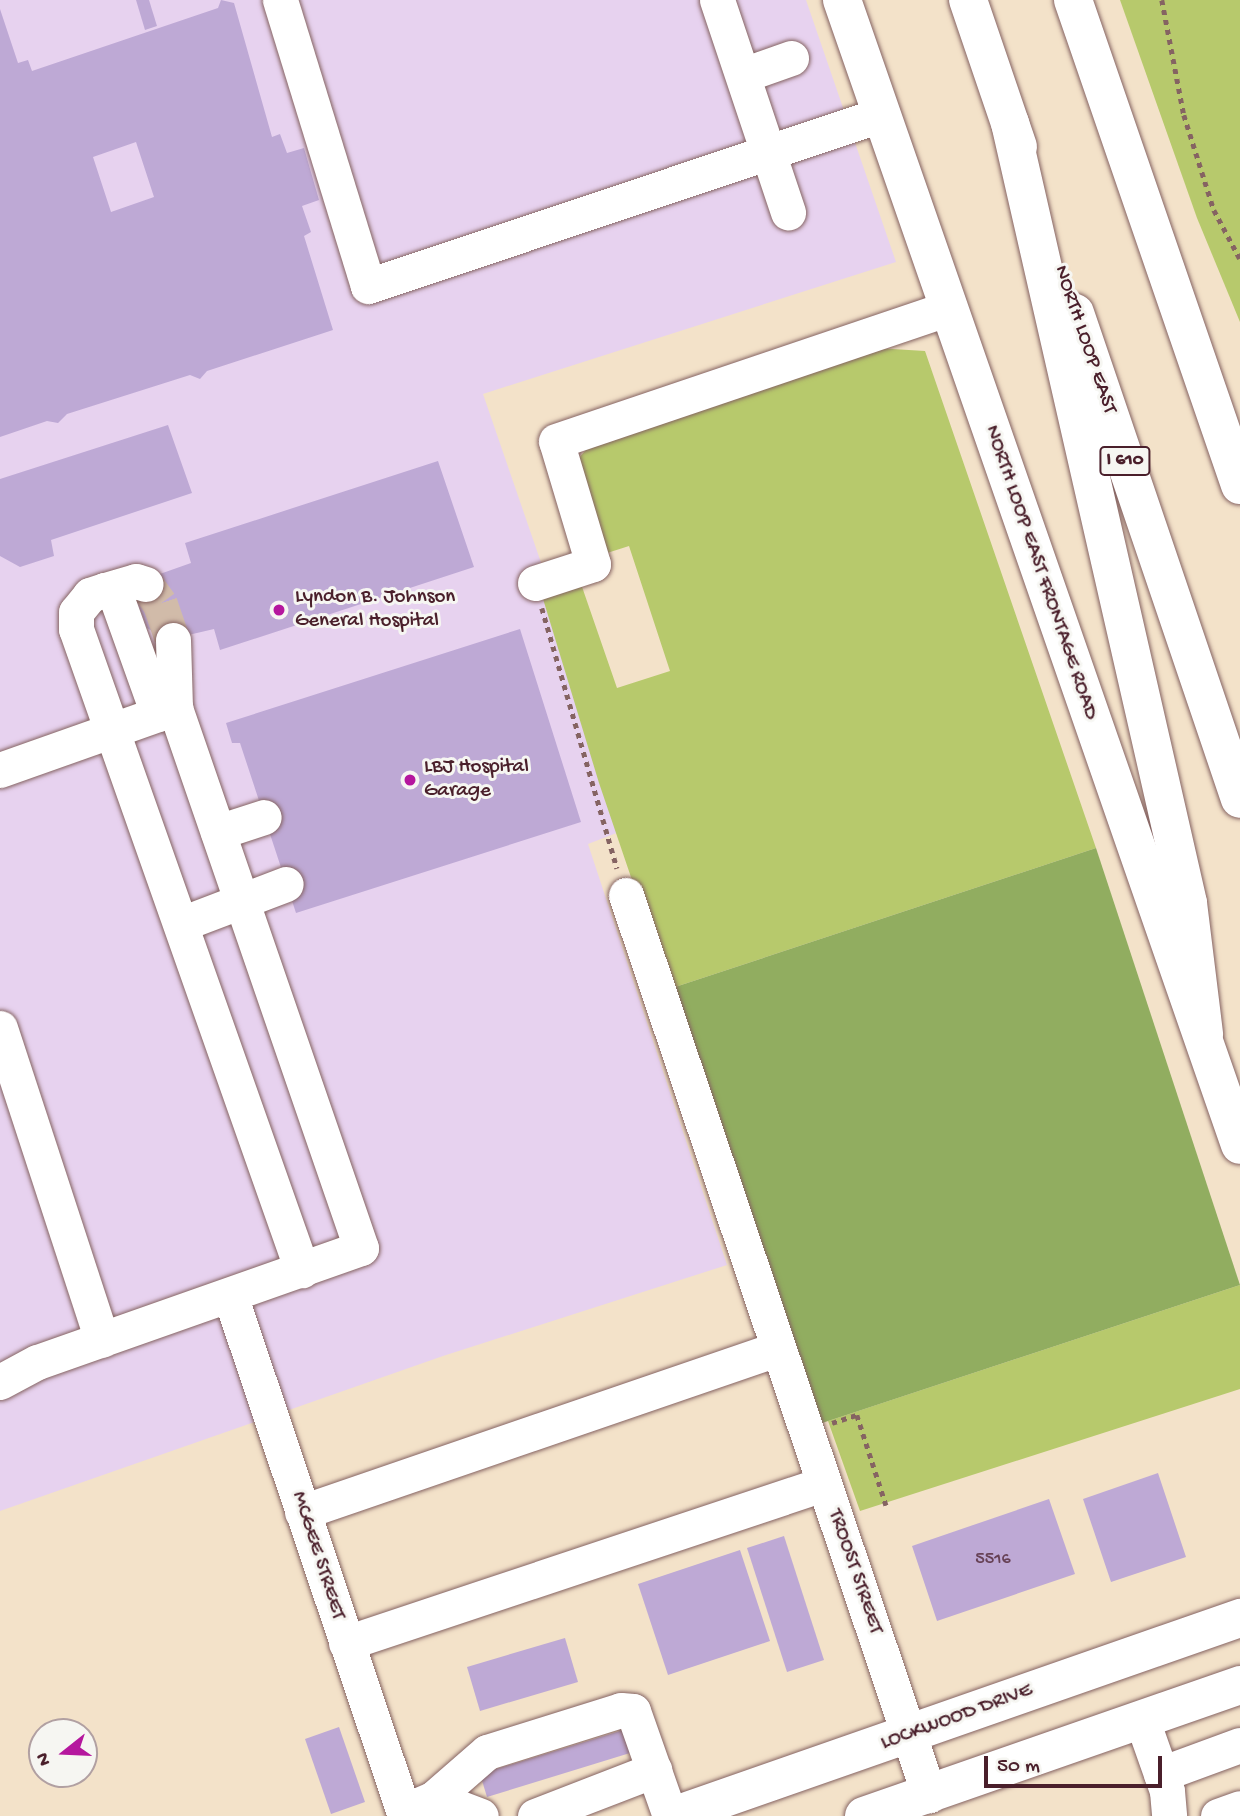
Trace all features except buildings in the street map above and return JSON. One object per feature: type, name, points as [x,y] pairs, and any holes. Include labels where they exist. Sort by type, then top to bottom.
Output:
[{"type":"main road","name":"NORTH LOOP EAST FRONTAGE ROAD","points":[[842,0],[866,121],[949,308],[1157,914],[1204,1034],[1240,1145]]},
{"type":"main road","name":"NORTH LOOP EAST","points":[[968,0],[1240,799]]},
{"type":"main road","points":[[1073,0],[1158,239],[1240,485]]},
{"type":"main road","points":[[1010,123],[1188,903],[1204,1034]]},
{"type":"main road","points":[[1158,239],[1240,420]]},
{"type":"main road","name":"LOCKWOOD DRIVE","points":[[671,1816],[910,1736],[1240,1618]]},
{"type":"main road","points":[[864,1816],[1240,1685]]},
{"type":"street","points":[[280,0],[368,286],[866,121]]},
{"type":"street","points":[[717,0],[788,212]]},
{"type":"street","points":[[743,75],[791,58]]},
{"type":"street","points":[[535,583],[593,564],[556,441],[949,308]]},
{"type":"street","points":[[146,584],[136,580],[105,590],[80,604],[76,629],[302,1270]]},
{"type":"street","points":[[0,1382],[37,1362],[361,1248],[218,832],[115,594],[105,590]]},
{"type":"street","points":[[167,711],[173,640]]},
{"type":"street","points":[[0,769],[167,711]]},
{"type":"street","points":[[218,832],[264,817]]},
{"type":"street","points":[[181,924],[286,884]]},
{"type":"street","name":"TROOST STREET","points":[[626,895],[929,1795]]},
{"type":"street","points":[[0,1028],[6,1067],[102,1340]]},
{"type":"street","name":"MCGEE STREET","points":[[230,1296],[346,1643],[414,1808]]},
{"type":"street","points":[[302,1512],[777,1349]]},
{"type":"street","points":[[346,1643],[823,1484]]},
{"type":"street","points":[[414,1808],[487,1752],[621,1710],[633,1710],[671,1816]]},
{"type":"street","points":[[1142,1720],[1161,1774],[1169,1816]]},
{"type":"street","points":[[1161,1774],[1240,1745]]},
{"type":"street","points":[[499,1816],[534,1814],[654,1770]]},
{"type":"street","points":[[414,1808],[481,1816]]},
{"type":"street","points":[[1218,1816],[1240,1808]]},
{"type":"path","points":[[1162,0],[1184,115],[1214,210],[1240,259]]},
{"type":"path","points":[[535,583],[562,690],[626,895]]},
{"type":"path","points":[[805,1431],[857,1415],[886,1505]]},
{"type":"shaded area","name":"Lyndon B. Johnson General Hospital","points":[[0,0],[806,0],[896,262],[483,394],[632,827],[588,844],[727,1265],[443,1356],[0,1511]]},
{"type":"green space","points":[[1120,0],[1240,0],[1240,322],[1197,218]]},
{"type":"green space","points":[[876,348],[925,351],[1096,848],[669,989],[599,783],[540,589],[580,581],[617,688],[670,671],[629,546],[604,554],[578,459],[591,444]]},
{"type":"green space","points":[[1096,848],[1240,1285],[813,1426],[669,989]]},
{"type":"green space","points":[[1240,1285],[1240,1389],[860,1511],[828,1421]]},
{"type":"tunnel","points":[[146,584],[160,603],[173,640]]},
{"type":"place","name":"Lyndon B. Johnson General Hospital","points":[[279,610]]},
{"type":"place","name":"LBJ Hospital Garage","points":[[410,780]]}]
